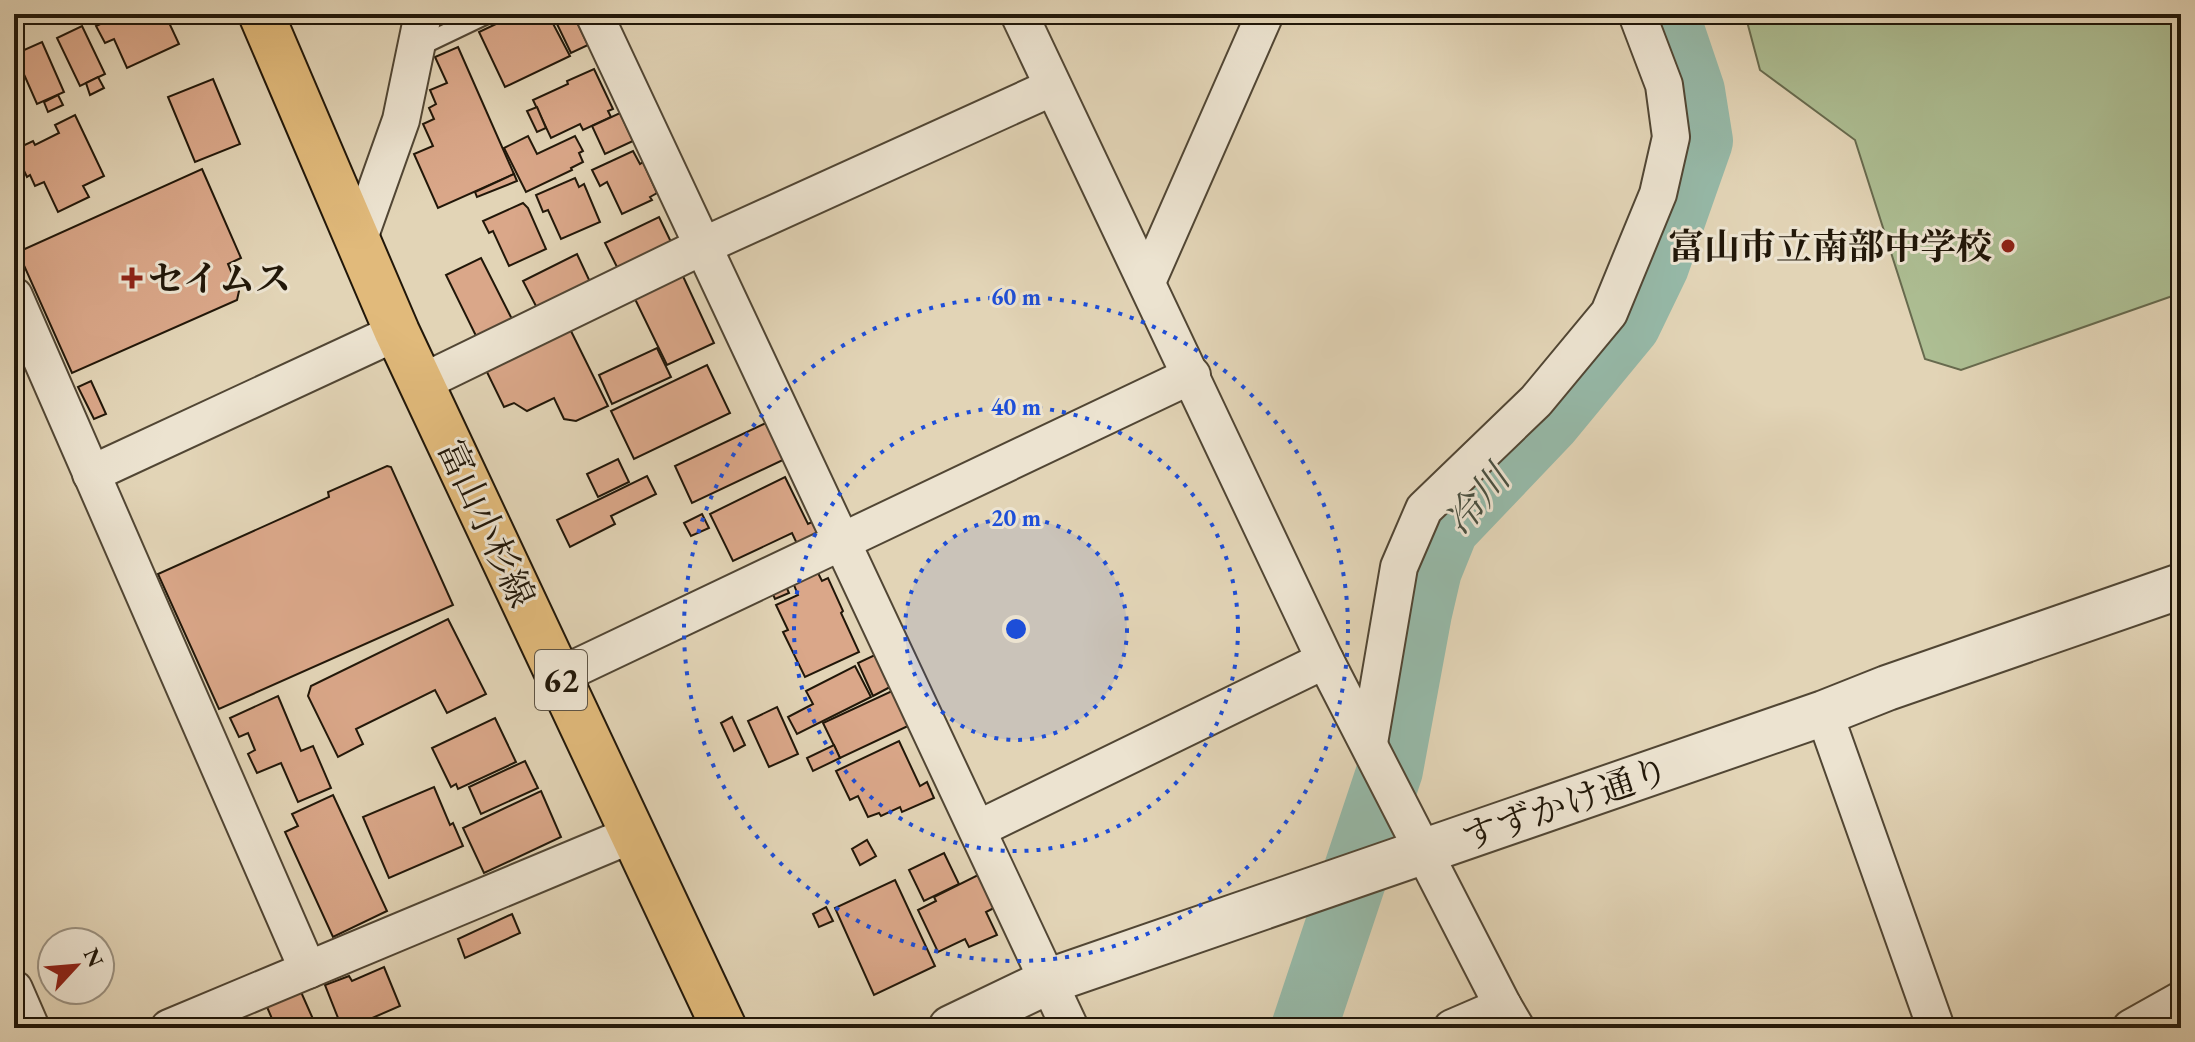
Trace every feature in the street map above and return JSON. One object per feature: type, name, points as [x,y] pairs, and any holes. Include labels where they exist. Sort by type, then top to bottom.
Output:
[{"type":"main road","name":"富山小杉線","points":[[261,14],[397,332],[724,1028]]},
{"type":"street","points":[[594,14],[1070,1028]]},
{"type":"street","points":[[1019,14],[1325,660],[1509,1017],[1452,1028]]},
{"type":"street","points":[[1147,282],[1265,14]]},
{"type":"street","points":[[1369,743],[1399,567],[1424,509],[1536,401],[1609,313],[1658,194],[1671,137],[1664,85],[1637,14]]},
{"type":"street","points":[[358,241],[401,120],[419,31]]},
{"type":"street","points":[[421,383],[703,246],[1053,87]]},
{"type":"street","points":[[14,296],[308,970]]},
{"type":"street","points":[[91,474],[397,332]]},
{"type":"street","points":[[559,676],[1192,375]]},
{"type":"street","name":"すずかけ通り","points":[[951,1028],[1049,981],[2181,586]]},
{"type":"street","points":[[978,829],[1325,660]]},
{"type":"street","points":[[1824,713],[1936,1028]]},
{"type":"street","points":[[169,1028],[633,834]]},
{"type":"street","points":[[14,989],[31,1028]]},
{"type":"street","points":[[2131,1028],[2181,1000]]},
{"type":"lane","points":[[419,31],[487,14]]},
{"type":"green space","name":"富山市立南部中学校","points":[[1745,14],[2181,14],[2181,293],[1961,370],[1925,359],[1855,140],[1760,70]]},
{"type":"building","points":[[104,14],[165,14],[179,44],[127,68],[114,39],[105,43],[96,26],[107,21]]},
{"type":"building","points":[[517,14],[548,14],[570,56],[505,87],[479,32]]},
{"type":"building","points":[[574,16],[588,45],[571,53],[557,24]]},
{"type":"building","points":[[82,26],[105,74],[80,86],[57,38]]},
{"type":"building","points":[[42,42],[64,92],[37,104],[15,54]]},
{"type":"building","points":[[458,47],[514,174],[438,208],[414,154],[433,146],[423,124],[434,119],[429,108],[436,104],[430,90],[447,83],[435,57]]},
{"type":"building","points":[[594,69],[613,109],[608,111],[611,117],[583,130],[580,124],[551,138],[533,100]]},
{"type":"building","points":[[98,77],[104,88],[90,95],[86,83]]},
{"type":"building","points":[[213,79],[240,144],[195,162],[168,97]]},
{"type":"building","points":[[14,89],[23,109],[14,112]]},
{"type":"building","points":[[58,95],[63,105],[48,112],[44,102]]},
{"type":"building","points":[[537,107],[546,128],[537,132],[527,111]]},
{"type":"building","points":[[620,113],[633,141],[605,154],[592,126]]},
{"type":"building","points":[[75,115],[104,176],[83,186],[89,197],[58,212],[44,182],[35,186],[14,150],[33,141],[35,145],[59,133],[55,125]]},
{"type":"building","points":[[528,136],[537,154],[575,136],[583,151],[579,153],[583,162],[526,192],[504,148]]},
{"type":"building","points":[[633,151],[640,164],[643,162],[657,193],[650,197],[652,200],[622,214],[607,182],[600,186],[592,170]]},
{"type":"building","name":"セイムス","points":[[202,169],[241,258],[228,264],[239,291],[237,300],[72,373],[18,252]]},
{"type":"building","points":[[514,174],[517,181],[477,197],[475,192]]},
{"type":"building","points":[[575,178],[579,187],[584,184],[600,222],[561,239],[548,210],[543,212],[536,195]]},
{"type":"building","points":[[523,203],[546,249],[509,266],[493,231],[489,233],[483,221]]},
{"type":"building","points":[[659,217],[672,244],[618,269],[605,243]]},
{"type":"building","points":[[577,254],[591,284],[538,310],[523,281]]},
{"type":"building","points":[[481,258],[516,327],[480,344],[446,275]]},
{"type":"building","points":[[681,272],[714,343],[667,365],[633,295]]},
{"type":"building","points":[[568,325],[608,406],[576,421],[564,419],[554,398],[527,411],[514,403],[504,407],[484,366]]},
{"type":"building","points":[[657,348],[671,377],[612,404],[599,375]]},
{"type":"building","points":[[707,365],[730,413],[634,459],[611,411]]},
{"type":"building","points":[[91,381],[106,414],[94,419],[78,387]]},
{"type":"building","points":[[768,422],[785,459],[692,503],[675,466]]},
{"type":"building","points":[[618,459],[629,482],[598,497],[587,474]]},
{"type":"building","points":[[387,466],[391,467],[453,605],[219,709],[158,574],[329,497],[328,492]]},
{"type":"building","points":[[647,476],[656,494],[611,516],[615,524],[570,547],[557,520]]},
{"type":"building","points":[[785,477],[808,524],[814,521],[821,537],[799,548],[792,533],[733,561],[710,514]]},
{"type":"building","points":[[702,514],[709,528],[691,536],[684,523]]},
{"type":"building","points":[[816,569],[822,581],[828,578],[859,652],[805,677],[783,632],[788,630],[776,605],[798,595],[792,580]]},
{"type":"building","points":[[785,584],[789,593],[775,599],[771,590]]},
{"type":"building","points":[[448,619],[486,694],[447,713],[435,690],[356,729],[363,744],[338,757],[308,696],[311,686]]},
{"type":"building","points":[[877,654],[892,686],[873,696],[858,663]]},
{"type":"building","points":[[855,666],[871,697],[797,734],[788,717],[813,704],[806,691]]},
{"type":"building","points":[[892,691],[908,726],[840,758],[823,723]]},
{"type":"building","points":[[278,696],[301,751],[313,746],[331,788],[298,802],[281,763],[257,773],[248,754],[255,750],[248,733],[239,737],[230,718]]},
{"type":"building","points":[[777,707],[798,754],[769,767],[748,721]]},
{"type":"building","points":[[732,717],[745,745],[734,751],[721,723]]},
{"type":"building","points":[[495,718],[516,762],[458,789],[456,784],[451,787],[432,748]]},
{"type":"building","points":[[899,741],[920,786],[927,782],[934,798],[902,812],[900,807],[881,816],[879,813],[868,817],[858,796],[850,800],[836,771]]},
{"type":"building","points":[[834,745],[840,758],[813,771],[807,758]]},
{"type":"building","points":[[525,761],[538,788],[481,814],[469,787]]},
{"type":"building","points":[[434,787],[450,825],[453,823],[463,846],[389,878],[363,817]]},
{"type":"building","points":[[541,791],[561,837],[484,873],[463,828]]},
{"type":"building","points":[[333,795],[387,911],[333,937],[285,832],[298,826],[292,814]]},
{"type":"building","points":[[867,840],[876,856],[860,865],[852,849]]},
{"type":"building","points":[[944,853],[959,884],[924,901],[909,870]]},
{"type":"building","points":[[978,875],[994,908],[986,912],[997,935],[969,947],[965,939],[938,952],[918,910],[936,901],[934,897]]},
{"type":"building","points":[[895,880],[935,966],[874,995],[835,908]]},
{"type":"building","points":[[826,907],[833,921],[819,927],[813,914]]},
{"type":"building","points":[[512,914],[520,933],[465,958],[458,939]]},
{"type":"building","points":[[384,967],[400,1006],[349,1028],[342,1028],[325,985],[349,976],[352,981]]},
{"type":"building","points":[[301,992],[317,1028],[276,1028],[267,1007]]},
{"type":"waterway","name":"冷川","points":[[1304,1028],[1390,770],[1419,613],[1429,570],[1446,528],[1548,421],[1628,324],[1656,266],[1700,141],[1692,91],[1666,14]]},
{"type":"place","name":"富山市立南部中学校","points":[[2008,246]]},
{"type":"place","name":"セイムス","points":[[132,278]]}]
